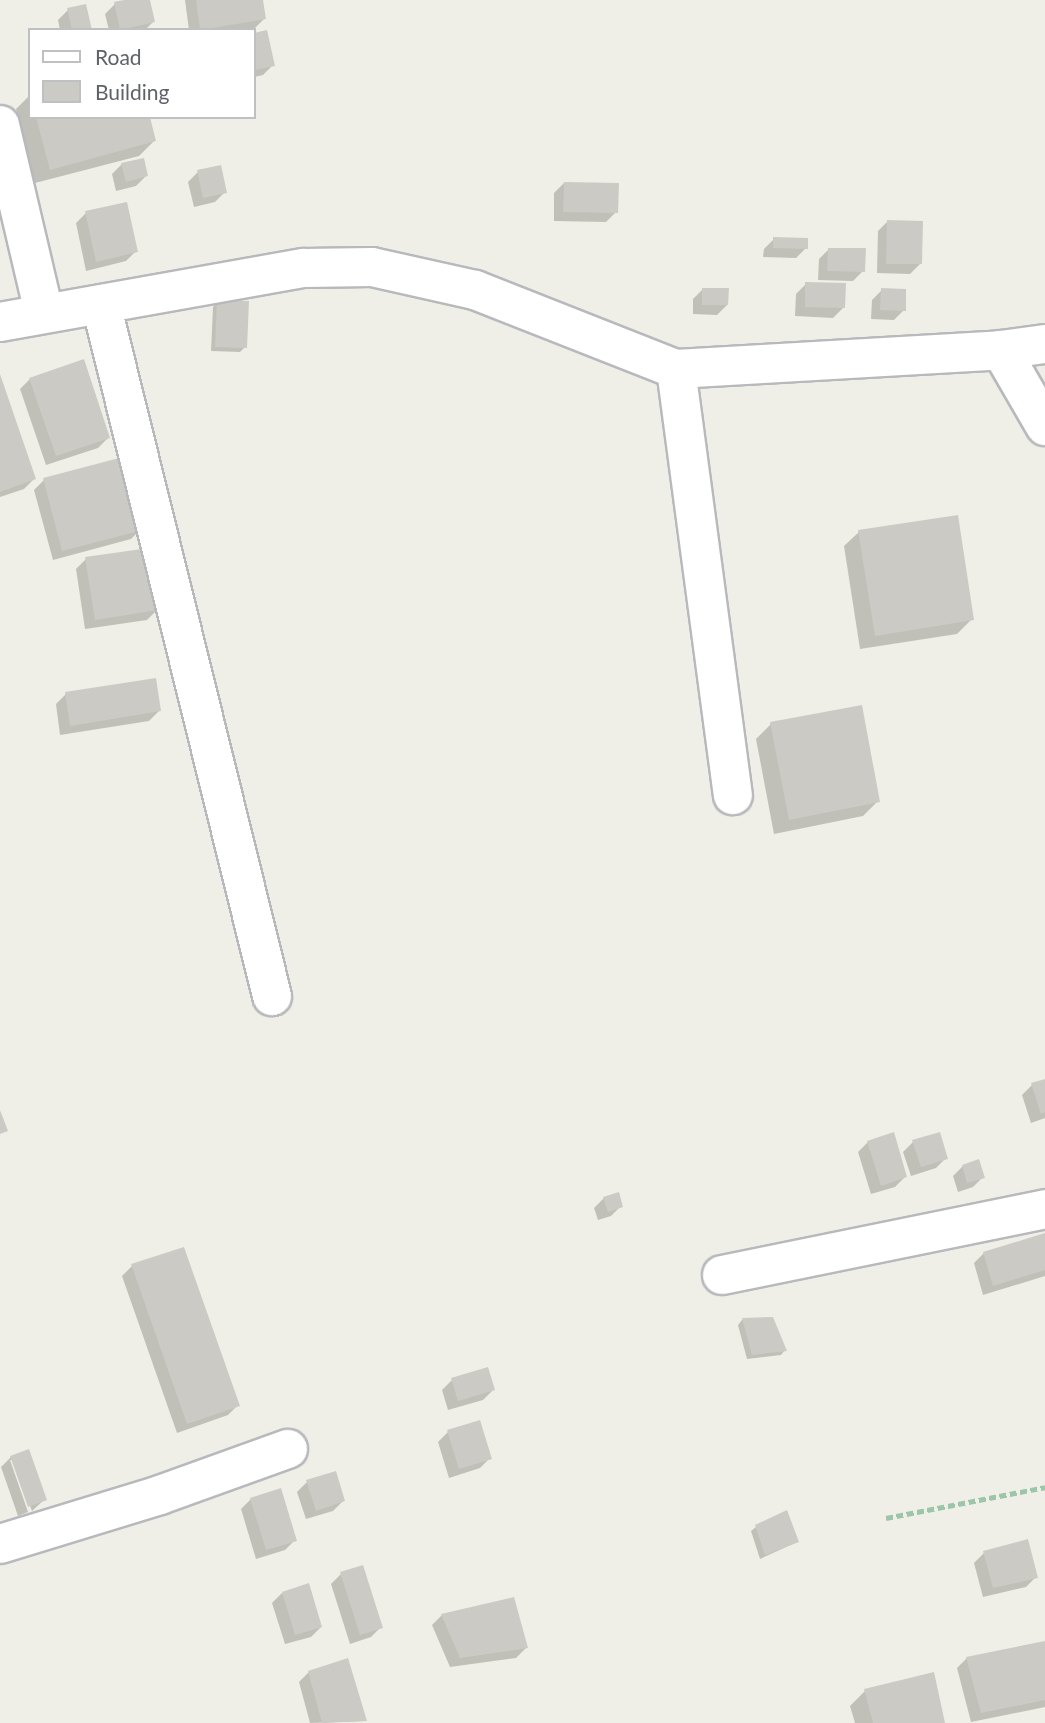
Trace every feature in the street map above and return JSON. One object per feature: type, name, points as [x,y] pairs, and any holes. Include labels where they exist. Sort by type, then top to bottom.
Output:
[{"type":"street","points":[[0,125],[44,313]]},
{"type":"street","points":[[0,322],[303,268],[372,267],[475,290],[676,369],[1001,350],[1045,344]]},
{"type":"street","points":[[101,304],[272,996]]},
{"type":"street","points":[[1001,350],[1045,426]]},
{"type":"street","points":[[676,369],[733,795]]},
{"type":"street","points":[[722,1275],[1045,1209]]},
{"type":"street","points":[[0,1544],[160,1495],[288,1449]]},
{"type":"path","points":[[886,1518],[1045,1487]]},
{"type":"building","points":[[150,0],[155,22],[120,28],[114,2]]},
{"type":"building","points":[[196,0],[263,0],[266,19],[200,28]]},
{"type":"building","points":[[86,4],[92,28],[72,28],[67,8]]},
{"type":"building","points":[[267,30],[275,66],[256,70],[256,33]]},
{"type":"building","points":[[37,119],[150,119],[156,141],[50,170]]},
{"type":"building","points":[[144,158],[148,176],[126,182],[121,163]]},
{"type":"building","points":[[221,165],[227,193],[203,198],[197,170]]},
{"type":"building","points":[[564,182],[619,183],[618,213],[563,212]]},
{"type":"building","points":[[127,202],[138,252],[96,262],[85,211]]},
{"type":"building","points":[[887,220],[923,221],[922,264],[886,264]]},
{"type":"building","points":[[773,237],[808,238],[808,249],[773,248]]},
{"type":"building","points":[[828,248],[866,248],[865,272],[827,271]]},
{"type":"building","points":[[805,282],[846,283],[845,308],[805,307]]},
{"type":"building","points":[[702,288],[729,288],[728,305],[702,305]]},
{"type":"building","points":[[881,288],[906,289],[906,311],[880,310]]},
{"type":"building","points":[[217,300],[249,301],[247,348],[215,347]]},
{"type":"building","points":[[84,359],[110,438],[56,456],[29,378]]},
{"type":"building","points":[[0,374],[36,479],[0,492]]},
{"type":"building","points":[[123,457],[143,530],[62,551],[43,478]]},
{"type":"building","points":[[958,515],[974,620],[875,636],[858,530]]},
{"type":"building","points":[[149,548],[158,610],[95,620],[85,557]]},
{"type":"building","points":[[156,678],[161,711],[70,726],[65,692]]},
{"type":"building","points":[[862,705],[880,802],[789,820],[770,722]]},
{"type":"building","points":[[1045,1079],[1045,1112],[1041,1114],[1031,1083]]},
{"type":"building","points":[[0,1110],[8,1131],[0,1134]]},
{"type":"building","points":[[894,1132],[907,1177],[881,1186],[867,1141]]},
{"type":"building","points":[[940,1132],[948,1159],[921,1167],[912,1140]]},
{"type":"building","points":[[979,1159],[985,1178],[967,1183],[962,1165]]},
{"type":"building","points":[[619,1192],[623,1207],[608,1212],[603,1197]]},
{"type":"building","points":[[1045,1233],[1045,1270],[993,1286],[983,1252]]},
{"type":"building","points":[[184,1247],[240,1406],[187,1424],[131,1264]]},
{"type":"building","points":[[773,1317],[787,1351],[752,1355],[742,1318]]},
{"type":"building","points":[[488,1367],[495,1390],[458,1401],[451,1378]]},
{"type":"building","points":[[480,1420],[492,1459],[459,1469],[447,1430]]},
{"type":"building","points":[[29,1449],[47,1500],[28,1507],[10,1456]]},
{"type":"building","points":[[336,1471],[345,1501],[316,1511],[306,1480]]},
{"type":"building","points":[[281,1488],[297,1541],[266,1550],[250,1498]]},
{"type":"building","points":[[787,1510],[799,1542],[765,1555],[755,1525]]},
{"type":"building","points":[[1028,1539],[1038,1578],[993,1588],[983,1551]]},
{"type":"building","points":[[363,1565],[383,1628],[360,1635],[340,1572]]},
{"type":"building","points":[[309,1583],[322,1627],[295,1635],[282,1592]]},
{"type":"building","points":[[514,1597],[528,1648],[460,1658],[441,1614]]},
{"type":"building","points":[[1045,1641],[1045,1700],[981,1713],[966,1657]]},
{"type":"building","points":[[348,1658],[367,1721],[322,1723],[308,1671]]},
{"type":"building","points":[[934,1672],[945,1723],[873,1723],[864,1689]]}]
